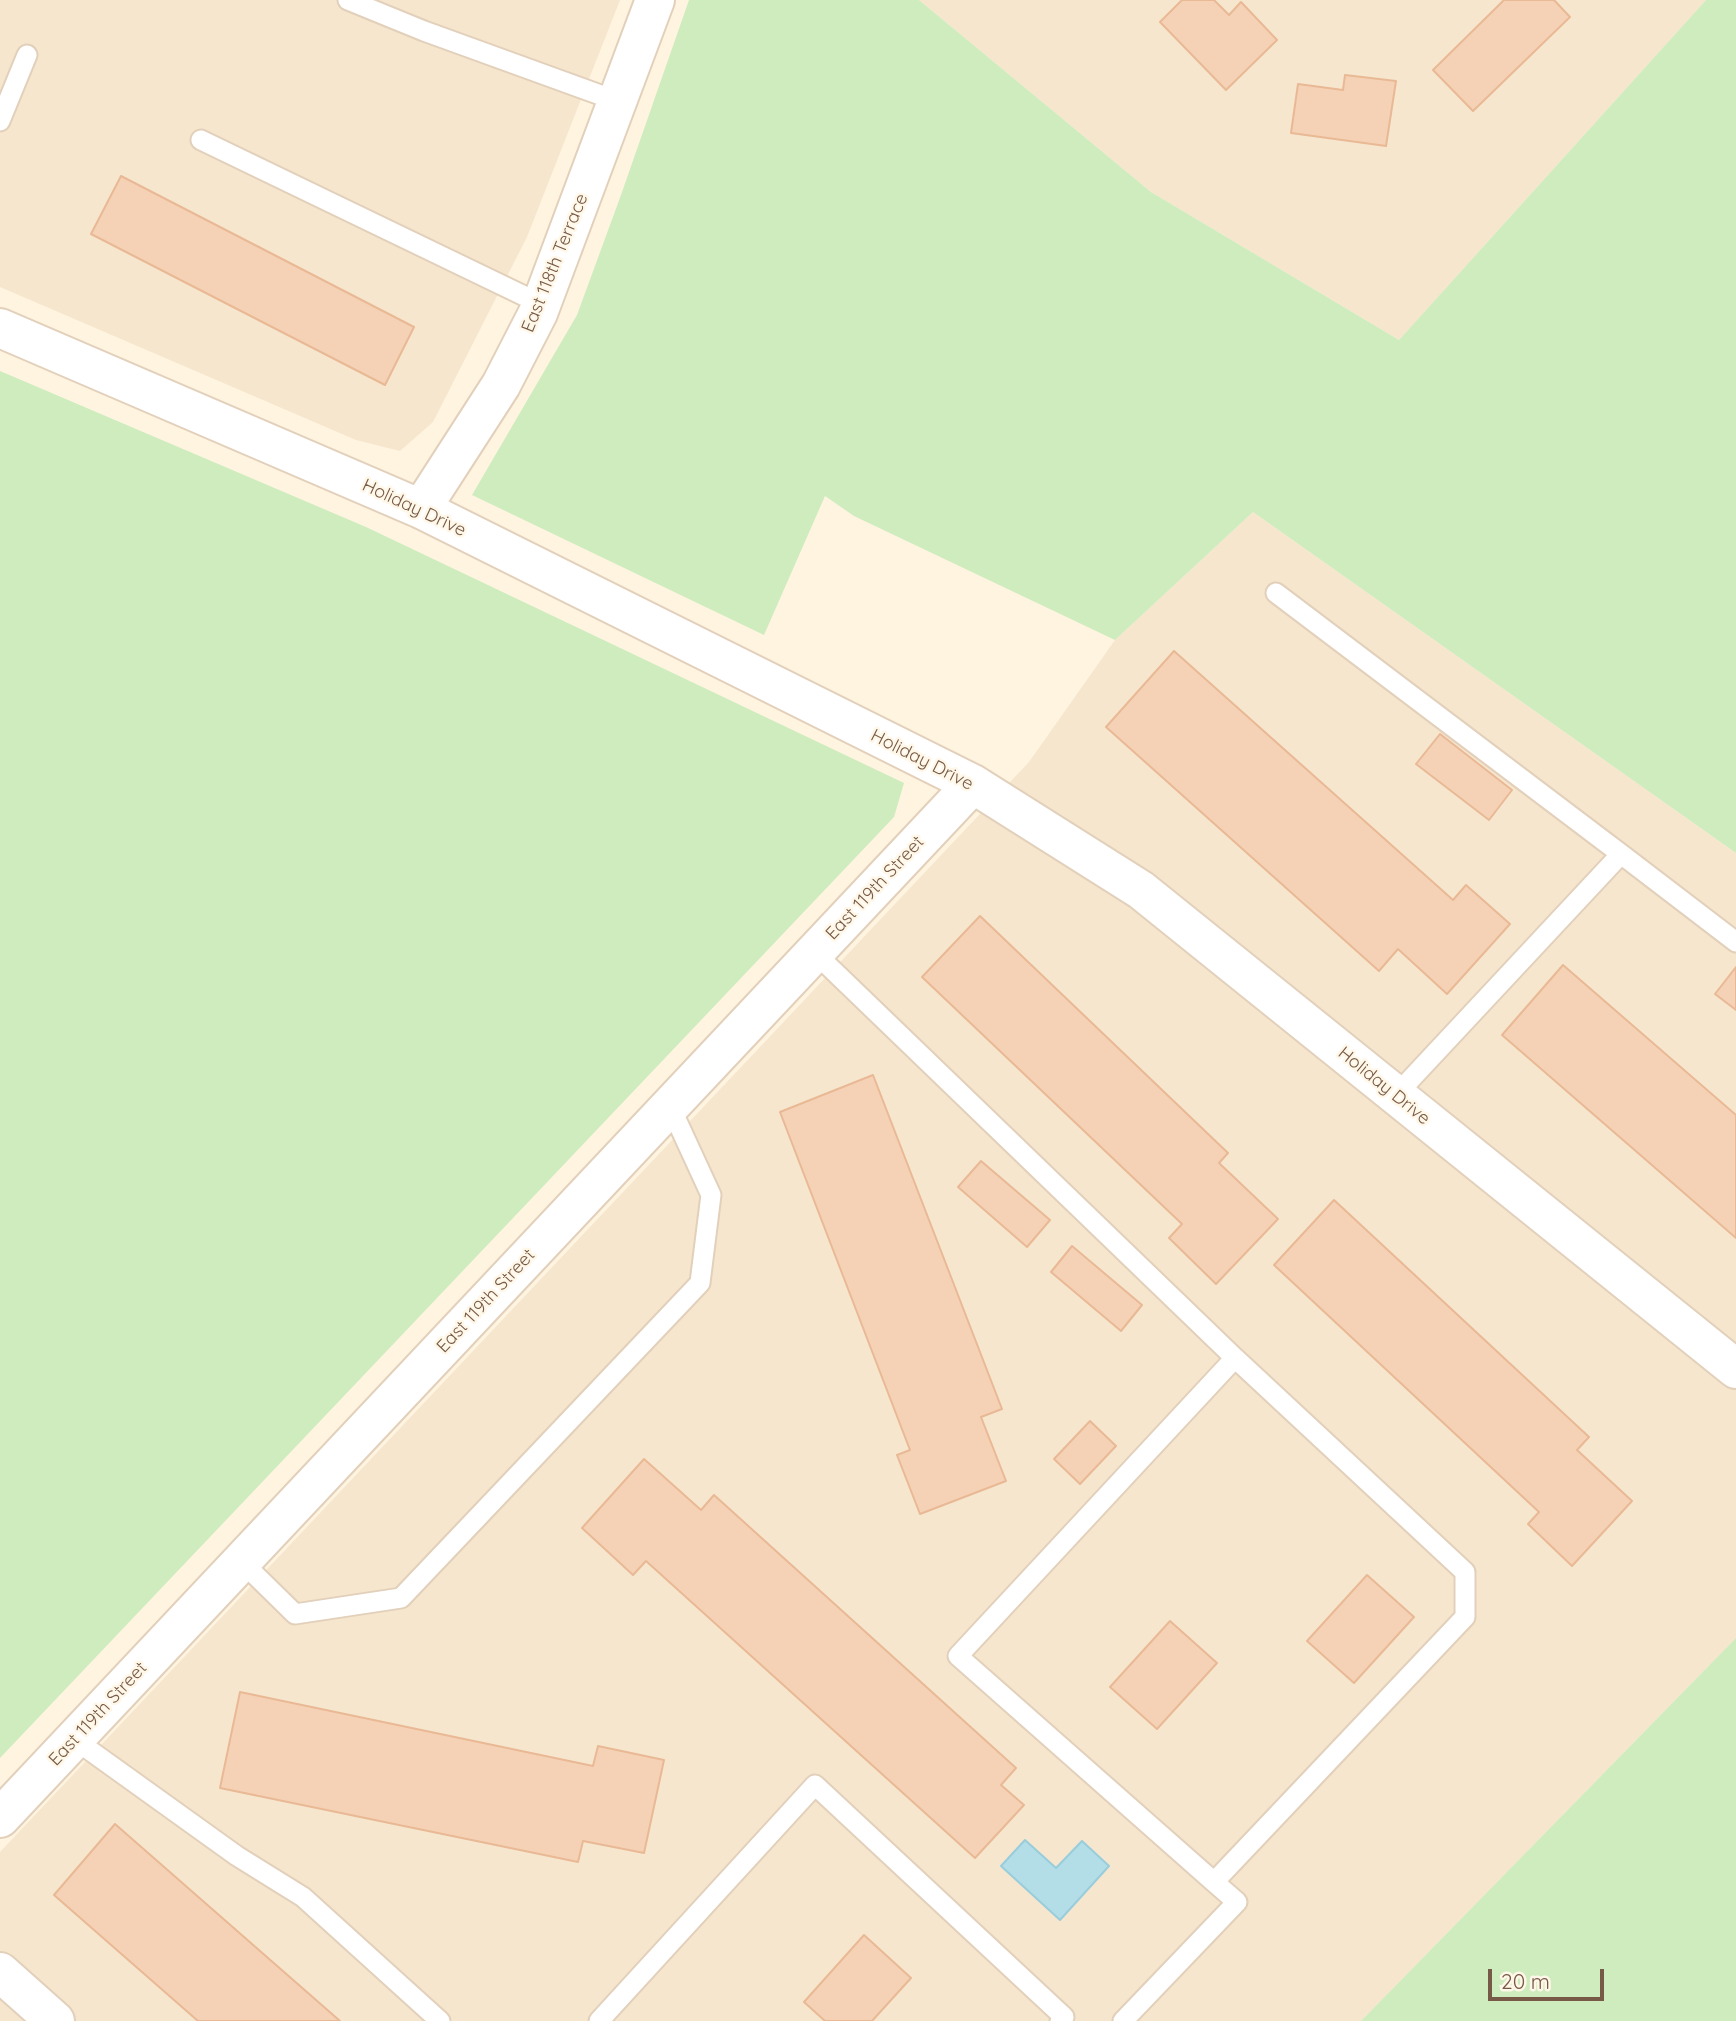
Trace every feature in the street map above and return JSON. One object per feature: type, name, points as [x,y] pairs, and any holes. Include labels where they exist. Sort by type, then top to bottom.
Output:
[{"type":"street","name":"East 118th Terrace","points":[[421,509],[501,386],[541,304],[654,0]]},
{"type":"street","name":"Holiday Drive","points":[[0,328],[421,509],[973,784],[1141,890],[1736,1369]]},
{"type":"street","name":"East 119th Street","points":[[0,1818],[973,784]]},
{"type":"street","points":[[0,1972],[55,2021]]},
{"type":"lane","points":[[348,0],[424,32],[617,101]]},
{"type":"lane","points":[[0,121],[27,55]]},
{"type":"lane","points":[[201,140],[541,304]]},
{"type":"lane","points":[[1276,593],[1736,942]]},
{"type":"lane","points":[[1396,1095],[1620,854]]},
{"type":"lane","points":[[814,952],[1235,1359],[1465,1572],[1465,1617],[1214,1882]]},
{"type":"lane","points":[[241,1561],[295,1614],[401,1598],[700,1283],[711,1195],[670,1106]]},
{"type":"lane","points":[[1123,2021],[1237,1902],[958,1656],[1235,1359]]},
{"type":"lane","points":[[74,1739],[237,1856],[303,1897],[440,2021]]},
{"type":"lane","points":[[599,2021],[815,1785],[1065,2020]]},
{"type":"shaded area","points":[[0,0],[620,0],[527,237],[433,422],[400,451],[356,440],[0,287]]},
{"type":"shaded area","points":[[919,0],[1706,0],[1399,340],[1151,192]]},
{"type":"shaded area","points":[[1253,512],[1736,853],[1736,1638],[1361,2021],[0,2021],[0,1852],[1029,762],[1115,640]]},
{"type":"green space","points":[[689,0],[919,0],[1151,192],[1399,340],[1706,0],[1736,0],[1736,853],[1253,512],[1115,640],[854,516],[825,496],[764,635],[472,495],[577,315]]},
{"type":"green space","points":[[0,371],[366,527],[904,783],[894,817],[0,1758]]},
{"type":"green space","points":[[1736,1638],[1736,2021],[1361,2021]]},
{"type":"water","points":[[1025,1840],[1056,1868],[1082,1841],[1109,1866],[1060,1920],[1001,1866]]},
{"type":"building","points":[[1182,0],[1214,0],[1229,15],[1241,2],[1277,40],[1226,90],[1160,22]]},
{"type":"building","points":[[1504,0],[1554,0],[1570,17],[1473,111],[1433,70]]},
{"type":"building","points":[[1345,75],[1396,81],[1386,146],[1291,133],[1298,84],[1343,90]]},
{"type":"building","points":[[121,176],[414,327],[385,385],[91,234]]},
{"type":"building","points":[[1174,651],[1453,900],[1466,885],[1510,924],[1447,994],[1398,949],[1379,971],[1106,727]]},
{"type":"building","points":[[1440,734],[1512,790],[1489,820],[1416,764]]},
{"type":"building","points":[[980,916],[1228,1153],[1219,1163],[1278,1219],[1216,1284],[1169,1238],[1182,1224],[922,977]]},
{"type":"building","points":[[1563,965],[1736,1115],[1736,1238],[1502,1035]]},
{"type":"building","points":[[1736,967],[1736,1010],[1715,994]]},
{"type":"building","points":[[873,1075],[1002,1409],[981,1417],[1006,1481],[920,1514],[897,1455],[910,1450],[780,1112]]},
{"type":"building","points":[[981,1161],[1050,1220],[1027,1247],[958,1187]]},
{"type":"building","points":[[1334,1200],[1589,1437],[1577,1450],[1632,1501],[1572,1566],[1528,1524],[1539,1512],[1274,1265]]},
{"type":"building","points":[[1072,1246],[1142,1305],[1121,1331],[1051,1272]]},
{"type":"building","points":[[1090,1421],[1116,1446],[1080,1484],[1054,1459]]},
{"type":"building","points":[[644,1459],[701,1510],[714,1495],[1016,1768],[1001,1785],[1024,1805],[975,1858],[646,1561],[633,1575],[582,1528]]},
{"type":"building","points":[[1367,1575],[1414,1617],[1354,1683],[1307,1641]]},
{"type":"building","points":[[1170,1621],[1217,1663],[1157,1729],[1110,1687]]},
{"type":"building","points":[[240,1692],[593,1766],[598,1746],[664,1760],[644,1853],[583,1841],[578,1862],[220,1788]]},
{"type":"building","points":[[115,1824],[340,2021],[198,2021],[54,1895]]},
{"type":"building","points":[[864,1935],[911,1978],[872,2021],[825,2021],[804,2002]]}]
